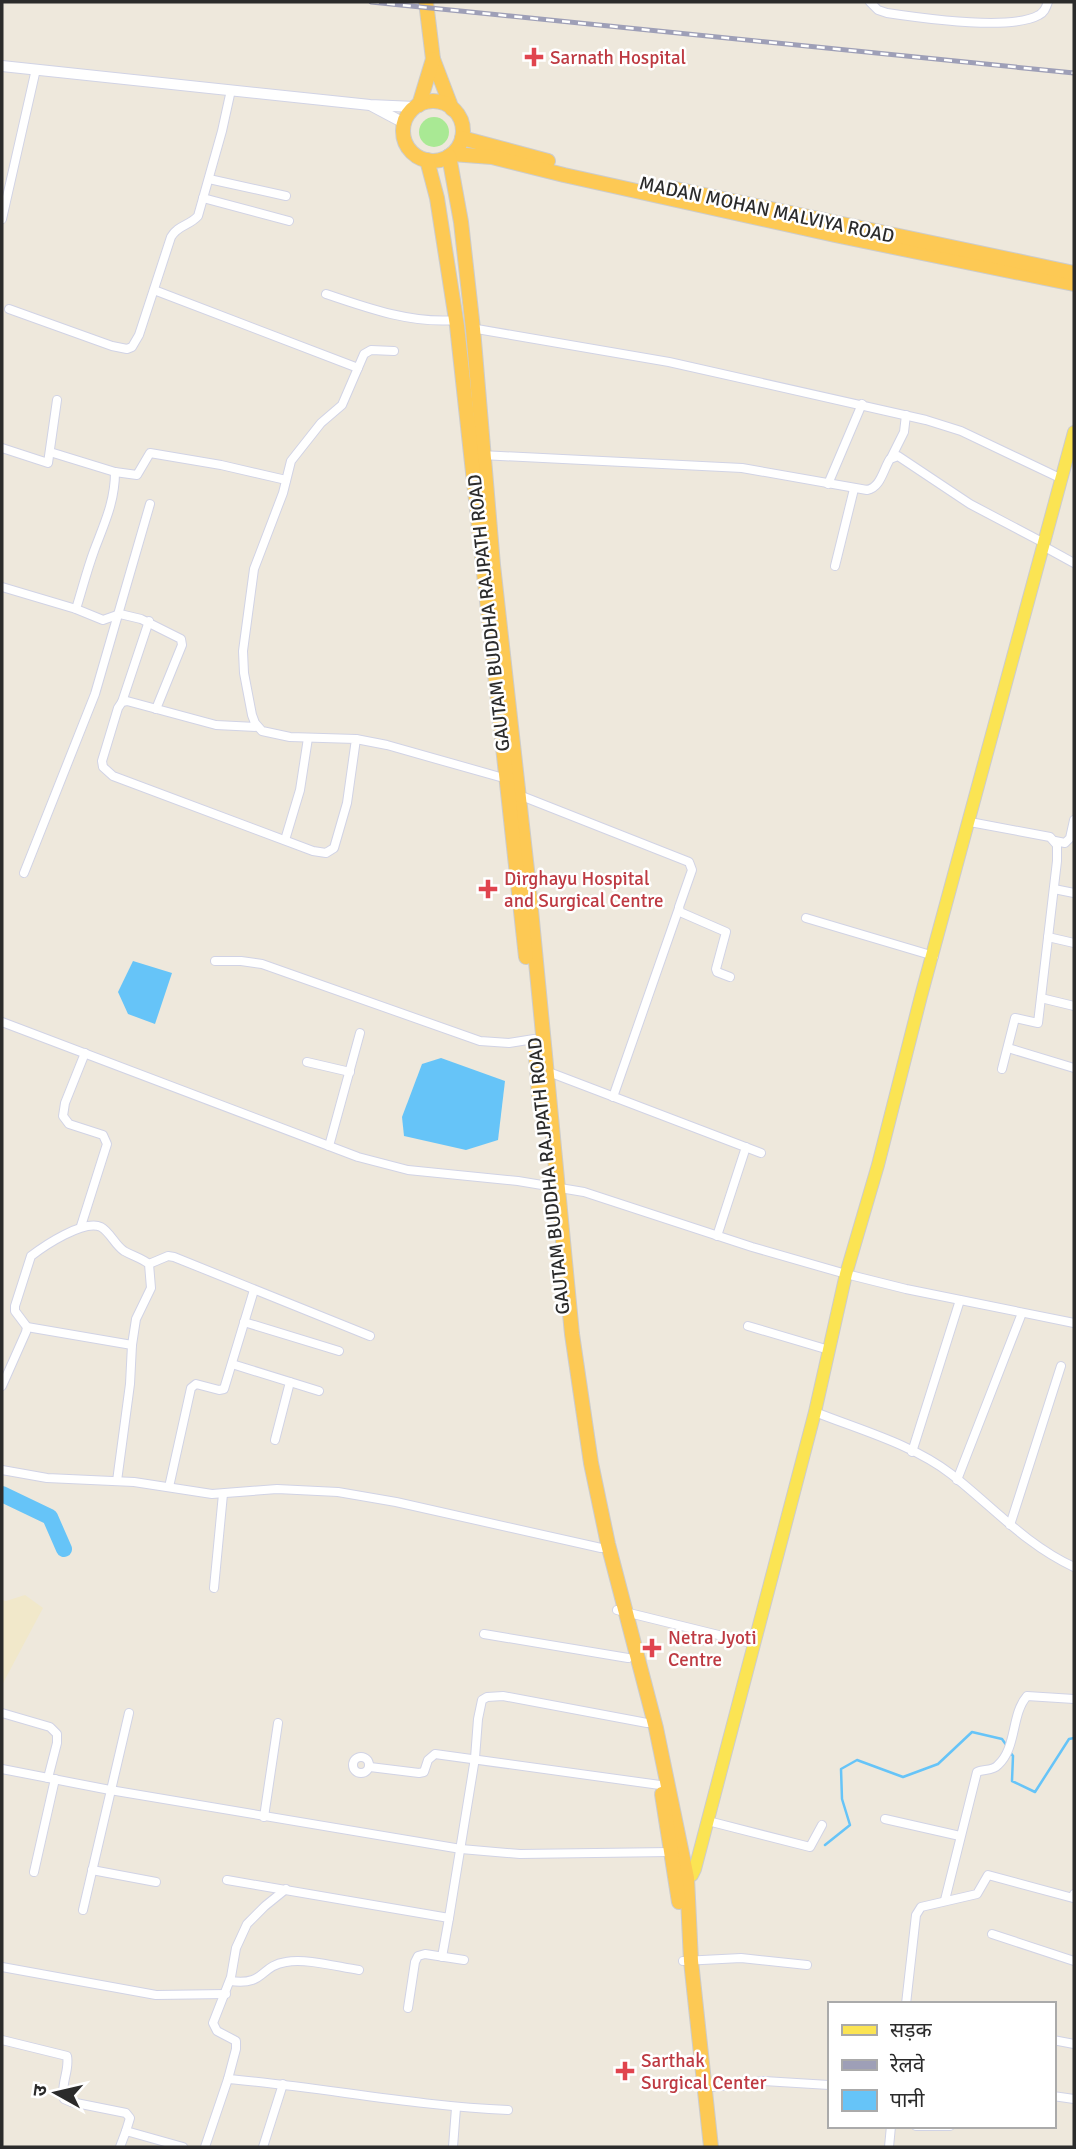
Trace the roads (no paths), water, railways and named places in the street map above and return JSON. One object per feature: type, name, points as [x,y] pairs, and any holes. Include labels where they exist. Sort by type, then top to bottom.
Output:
[{"type":"highway","points":[[426,2],[433,59],[452,109]]},
{"type":"highway","points":[[433,59],[417,106],[404,123],[403,133],[409,149],[420,158],[435,161],[451,155],[492,157],[835,235],[1074,284]]},
{"type":"highway","points":[[417,106],[432,101],[447,104],[460,120],[462,138],[451,155],[473,329],[477,456],[493,565],[519,795],[542,1070]]},
{"type":"highway","name":"MADAN MOHAN MALVIYA ROAD","points":[[462,138],[593,173],[1074,273]]},
{"type":"highway","name":"GAUTAM BUDDHA RAJPATH ROAD","points":[[427,160],[437,198],[477,456],[507,779],[534,1039],[542,1070],[577,1433],[601,1548],[621,1611],[628,1658],[647,1723],[671,1852],[682,1882],[704,2147]]},
{"type":"highway","points":[[552,1186],[584,1423],[621,1611],[662,1752],[682,1882]]},
{"type":"highway","points":[[687,1961],[711,2147]]},
{"type":"main road","points":[[682,1882],[695,1870],[815,1412],[846,1274],[1074,432]]},
{"type":"street","points":[[870,2],[878,10],[887,13],[950,22],[1027,19],[1044,11],[1048,2]]},
{"type":"street","points":[[2,65],[370,105],[417,106]]},
{"type":"street","points":[[2,219],[36,69]]},
{"type":"street","points":[[9,309],[112,346],[127,349],[136,341],[171,237],[177,228],[198,216],[231,90]]},
{"type":"street","points":[[370,105],[404,123]]},
{"type":"street","points":[[209,179],[286,196]]},
{"type":"street","points":[[203,198],[289,221]]},
{"type":"street","points":[[154,290],[358,368]]},
{"type":"street","points":[[326,294],[361,306],[420,320],[457,323],[473,329],[669,362],[906,415],[961,431],[1062,479]]},
{"type":"street","points":[[394,351],[367,352],[342,405],[321,423],[288,467],[283,493],[258,555],[251,583],[243,651],[252,715],[258,727],[267,733],[307,738],[356,739],[387,745],[507,779]]},
{"type":"street","points":[[2,448],[48,463],[57,400]]},
{"type":"street","points":[[828,484],[862,404]]},
{"type":"street","points":[[477,456],[742,468],[867,491],[874,489],[904,432],[906,415]]},
{"type":"street","points":[[50,452],[115,472],[137,475],[150,453],[286,480]]},
{"type":"street","points":[[890,459],[898,456],[908,460],[959,497],[1074,563]]},
{"type":"street","points":[[76,609],[94,551],[109,517],[115,492],[115,472]]},
{"type":"street","points":[[835,566],[854,489]]},
{"type":"street","points":[[24,873],[95,694],[150,504]]},
{"type":"street","points":[[2,587],[103,620],[120,614],[149,621],[177,636],[182,642],[156,709]]},
{"type":"street","points":[[149,621],[102,761],[106,772],[320,853],[331,852],[347,803],[356,739]]},
{"type":"street","points":[[122,702],[133,702],[216,725],[258,727]]},
{"type":"street","points":[[285,840],[300,790],[307,738]]},
{"type":"street","points":[[519,795],[689,862],[692,870],[613,1097]]},
{"type":"street","points":[[970,821],[1038,834],[1065,843],[1072,839],[1074,820]]},
{"type":"street","points":[[1002,1069],[1016,1018],[1038,1023],[1058,851],[1055,841]]},
{"type":"street","points":[[1054,889],[1074,893]]},
{"type":"street","points":[[679,906],[682,915],[726,932],[716,969],[717,972],[730,977]]},
{"type":"street","points":[[806,918],[933,956]]},
{"type":"street","points":[[1048,937],[1074,943]]},
{"type":"street","points":[[215,961],[262,964],[480,1041],[500,1043],[534,1039]]},
{"type":"street","points":[[1041,998],[1074,1006]]},
{"type":"street","points":[[2,1022],[329,1146],[408,1170],[584,1192],[717,1236],[846,1274],[1074,1322]]},
{"type":"street","points":[[329,1146],[360,1033]]},
{"type":"street","points":[[1007,1048],[1074,1068]]},
{"type":"street","points":[[81,1226],[107,1144],[103,1135],[69,1124],[63,1116],[65,1103],[85,1053]]},
{"type":"street","points":[[307,1062],[349,1072]]},
{"type":"street","points":[[542,1070],[761,1153]]},
{"type":"street","points":[[717,1236],[746,1147]]},
{"type":"street","points":[[117,1481],[136,1319],[151,1288],[149,1264],[125,1252],[101,1227],[81,1226],[31,1256],[15,1306],[15,1311],[27,1327],[132,1345]]},
{"type":"street","points":[[149,1264],[168,1256],[174,1257],[370,1336]]},
{"type":"street","points":[[169,1487],[192,1386],[196,1384],[222,1390],[254,1290]]},
{"type":"street","points":[[912,1452],[960,1300]]},
{"type":"street","points":[[957,1480],[1022,1312]]},
{"type":"street","points":[[244,1322],[339,1351]]},
{"type":"street","points":[[748,1325],[829,1350]]},
{"type":"street","points":[[2,1386],[27,1327]]},
{"type":"street","points":[[232,1364],[319,1391]]},
{"type":"street","points":[[1010,1525],[1061,1366]]},
{"type":"street","points":[[275,1440],[290,1382]]},
{"type":"street","points":[[815,1412],[912,1452],[957,1480],[1034,1545],[1074,1567]]},
{"type":"street","points":[[2,1470],[47,1478],[117,1481],[223,1494],[277,1489],[338,1492],[396,1502],[601,1548]]},
{"type":"street","points":[[214,1588],[223,1494]]},
{"type":"street","points":[[621,1611],[755,1644]]},
{"type":"street","points":[[484,1634],[628,1658]]},
{"type":"street","points":[[442,1957],[461,1849],[475,1758],[479,1706],[482,1700],[503,1696],[647,1723]]},
{"type":"street","points":[[945,1900],[975,1774],[979,1770],[997,1767],[1005,1754],[1022,1703],[1027,1696],[1074,1699]]},
{"type":"street","points":[[2,1713],[50,1727],[57,1734],[34,1872]]},
{"type":"street","points":[[83,1910],[129,1713]]},
{"type":"street","points":[[264,1817],[278,1723]]},
{"type":"street","points":[[370,1767],[419,1773],[424,1772],[428,1760],[435,1754],[660,1785]]},
{"type":"street","points":[[2,1769],[264,1817],[461,1849],[531,1854],[671,1852]]},
{"type":"street","points":[[885,1818],[960,1836]]},
{"type":"street","points":[[708,1821],[810,1847],[822,1825]]},
{"type":"street","points":[[92,1870],[156,1882]]},
{"type":"street","points":[[906,2002],[918,1910],[945,1900],[977,1894],[989,1875],[1073,1898],[1074,1894]]},
{"type":"street","points":[[227,1880],[449,1918]]},
{"type":"street","points":[[205,2147],[236,2049],[236,2041],[217,2031],[213,2023],[230,1981],[236,1948],[247,1924],[286,1889]]},
{"type":"street","points":[[992,1934],[1074,1961]]},
{"type":"street","points":[[408,2008],[416,1959],[421,1955],[464,1960]]},
{"type":"street","points":[[687,1961],[741,1958],[807,1965]]},
{"type":"street","points":[[230,1981],[249,1983],[281,1962],[293,1961],[359,1970]]},
{"type":"street","points":[[2,1967],[156,1995],[226,1994]]},
{"type":"street","points":[[2,2040],[67,2056],[64,2099],[126,2113],[130,2118],[120,2147]]},
{"type":"street","points":[[1055,2040],[1074,2044]]},
{"type":"street","points":[[228,2079],[456,2108],[508,2110]]},
{"type":"street","points":[[704,2088],[764,2081],[828,2085]]},
{"type":"street","points":[[263,2147],[283,2084]]},
{"type":"street","points":[[1055,2096],[1074,2099]]},
{"type":"street","points":[[453,2147],[456,2108]]},
{"type":"street","points":[[889,2147],[891,2128]]},
{"type":"street","points":[[126,2130],[183,2147]]},
{"type":"water","points":[[133,961],[172,973],[155,1024],[128,1014],[118,992]]},
{"type":"water","points":[[441,1058],[505,1081],[498,1140],[466,1150],[404,1136],[402,1117],[422,1064]]},
{"type":"waterway","points":[[2,1494],[50,1517],[64,1549]]},
{"type":"waterway","points":[[825,1845],[850,1825],[842,1799],[841,1769],[857,1760],[903,1777],[938,1764],[972,1732],[1002,1739],[1007,1746]]},
{"type":"waterway","points":[[1010,1752],[1013,1756],[1012,1781],[1035,1792],[1069,1739],[1074,1738]]},
{"type":"railway","points":[[371,2],[1074,73]]},
{"type":"place","name":"Sarnath Hospital","points":[[534,57]]},
{"type":"place","name":"Dirghayu Hospital and Surgical Centre","points":[[488,889]]},
{"type":"place","name":"Netra Jyoti Centre","points":[[652,1648]]},
{"type":"place","name":"Sarthak Surgical Center","points":[[625,2071]]}]
